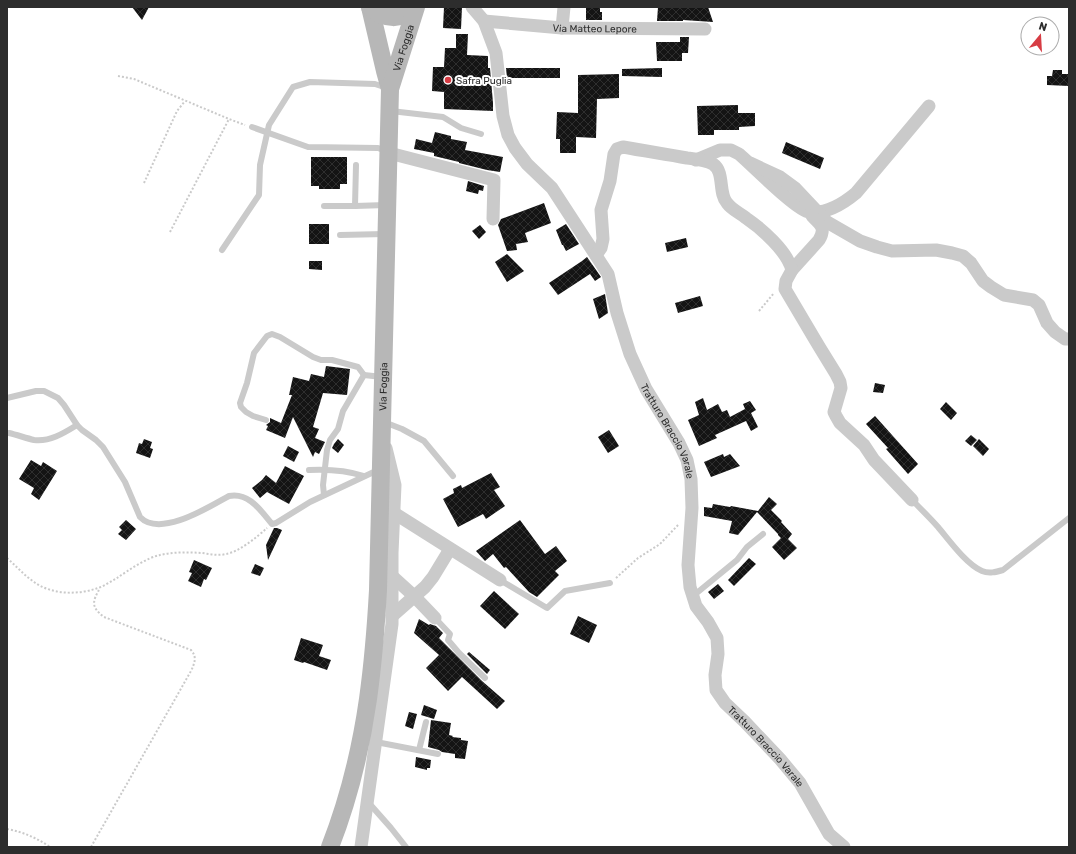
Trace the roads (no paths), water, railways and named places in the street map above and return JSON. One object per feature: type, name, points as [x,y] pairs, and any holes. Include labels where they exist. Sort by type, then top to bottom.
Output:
[{"type":"main road","name":"Via Foggia","points":[[370,7],[377,13],[394,17],[402,16],[416,7]]},
{"type":"main road","name":"Via Foggia","points":[[330,847],[351,780],[365,716],[375,637],[378,590],[390,89],[370,7]]},
{"type":"main road","name":"Via Foggia","points":[[390,89],[416,7]]},
{"type":"street","name":"Tratturo Braccio Varale","points":[[472,7],[484,21],[496,53],[503,116],[508,135],[515,148],[527,164],[552,188],[608,274],[617,313],[630,354],[646,389],[679,443],[687,460],[692,479],[692,508],[688,565],[690,587],[696,606],[708,622],[717,638],[718,654],[715,675],[716,690],[724,703],[745,722],[800,783],[829,834],[844,847]]},
{"type":"street","points":[[562,28],[564,7]]},
{"type":"street","name":"Via Matteo Lepore","points":[[484,21],[562,28],[705,29]]},
{"type":"street","points":[[813,212],[830,209],[848,200],[856,193],[929,106]]},
{"type":"street","points":[[596,255],[601,248],[603,239],[601,210],[610,181],[614,154],[617,149],[623,147],[709,162],[717,168],[722,197],[726,203],[765,233],[782,252],[792,270]]},
{"type":"street","points":[[696,160],[720,150],[731,150],[739,154],[750,163],[790,200],[802,209],[813,212],[860,241],[892,251],[936,250],[952,252],[963,256],[971,262],[983,281],[991,287],[1004,294],[1033,300],[1039,305],[1046,322],[1055,332],[1065,339],[1069,339]]},
{"type":"street","points":[[389,153],[494,180],[493,219]]},
{"type":"street","points":[[813,212],[822,227],[823,232],[819,240],[792,270],[786,282],[785,289],[840,382],[841,388],[834,412],[840,423],[864,445],[874,460],[912,500]]},
{"type":"street","points":[[362,847],[392,624],[394,485],[383,427]]},
{"type":"street","points":[[394,513],[500,580]]},
{"type":"street","points":[[392,616],[433,577],[450,549]]},
{"type":"street","points":[[392,576],[435,618]]},
{"type":"lane","points":[[222,250],[259,195],[260,165],[266,133],[269,124],[293,87],[310,82],[375,84],[390,89]]},
{"type":"lane","points":[[390,111],[443,117],[461,128],[481,134]]},
{"type":"lane","points":[[252,128],[308,147],[378,148],[389,153]]},
{"type":"lane","points":[[355,206],[356,165]]},
{"type":"lane","points":[[324,206],[388,205]]},
{"type":"lane","points":[[340,235],[387,234]]},
{"type":"lane","points":[[266,420],[246,412],[241,407],[240,403],[247,383],[254,352],[267,336],[272,334],[280,337],[314,357],[358,367],[364,375],[384,377]]},
{"type":"lane","points":[[324,495],[323,485],[327,450],[330,440],[338,429],[343,411],[364,375]]},
{"type":"lane","points":[[7,398],[36,391],[44,391],[58,398],[77,425],[103,447],[129,489],[137,513],[143,521],[154,525],[182,520],[229,496],[235,495],[250,500],[272,524],[310,502],[382,469]]},
{"type":"lane","points":[[9,433],[35,440],[52,439],[77,425]]},
{"type":"lane","points":[[383,427],[402,429],[424,441],[453,476]]},
{"type":"lane","points":[[309,470],[334,469],[353,472],[364,476]]},
{"type":"lane","points":[[912,500],[963,556],[980,570],[987,572],[1003,570],[1069,518]]},
{"type":"lane","points":[[693,596],[736,560],[747,547],[764,534]]},
{"type":"lane","points":[[500,580],[547,608],[565,591],[610,583]]},
{"type":"lane","points":[[435,618],[450,634],[448,640],[485,678]]},
{"type":"lane","points":[[419,750],[426,722]]},
{"type":"lane","points":[[376,742],[438,754]]},
{"type":"lane","points":[[367,801],[406,847]]},
{"type":"place","name":"Safra Puglia","points":[[448,80]]}]
